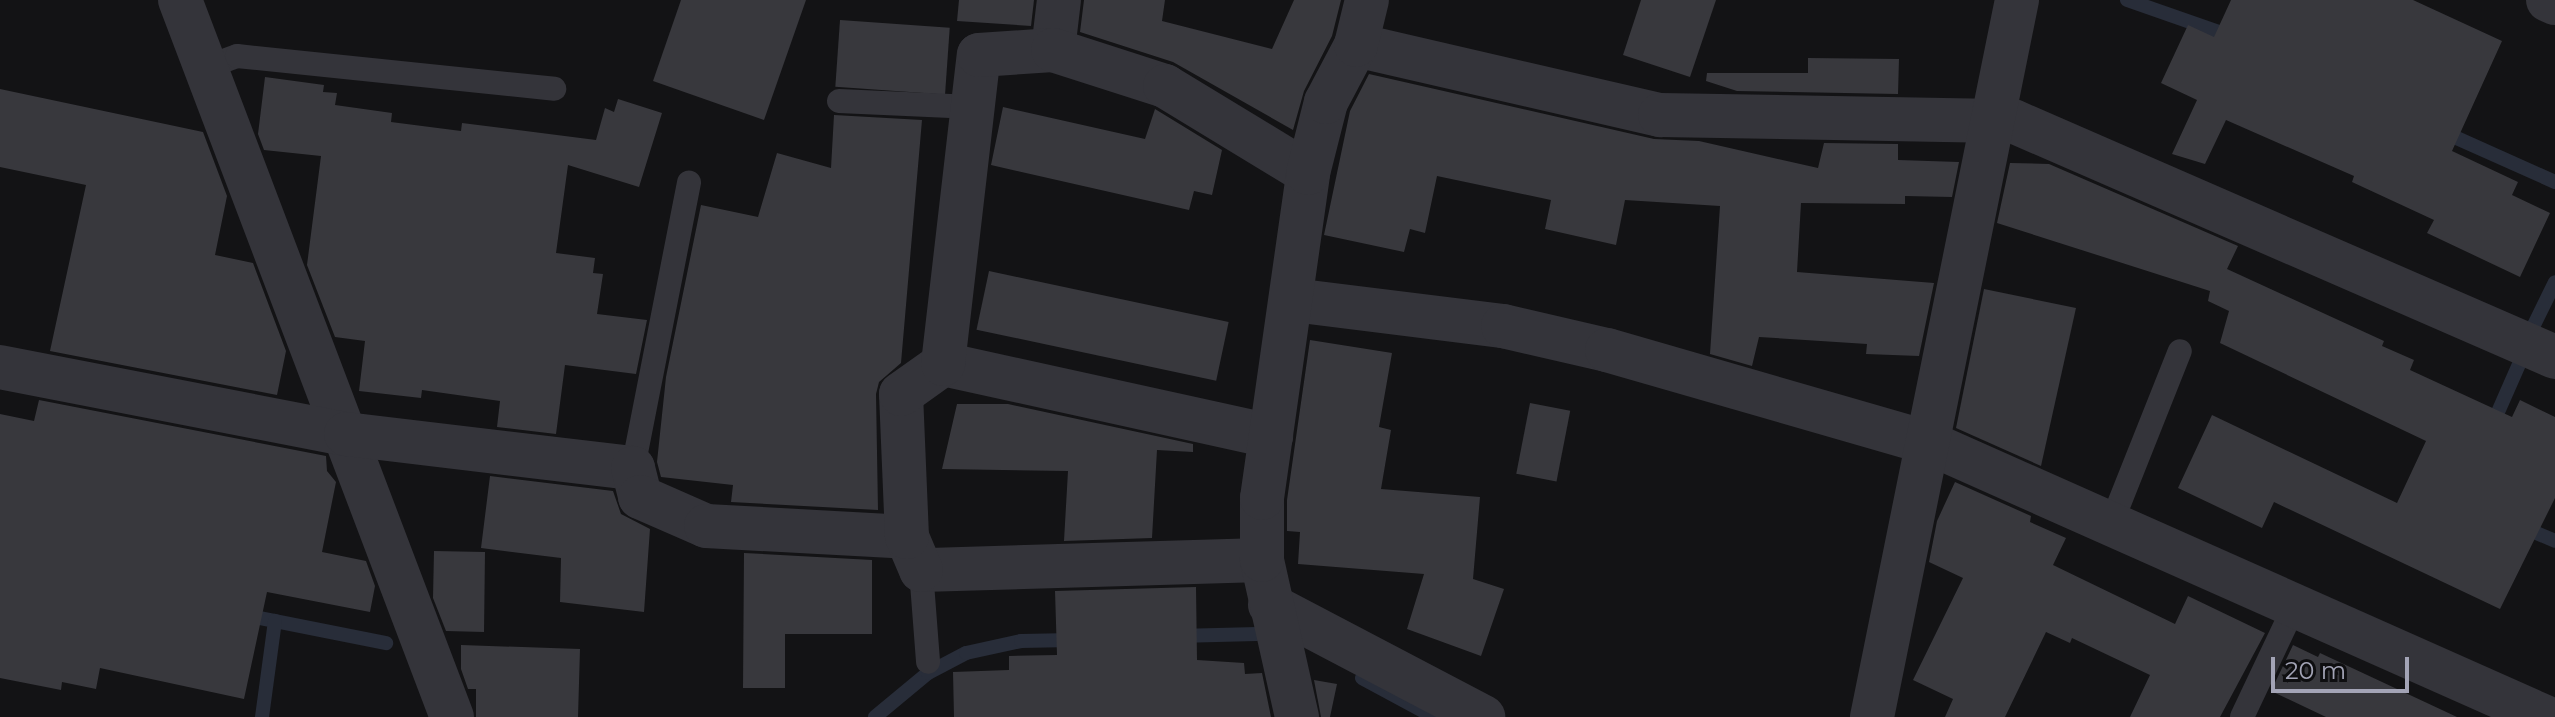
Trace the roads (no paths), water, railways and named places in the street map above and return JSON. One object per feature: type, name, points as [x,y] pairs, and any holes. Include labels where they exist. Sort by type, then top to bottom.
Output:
[{"type":"street","points":[[180,0],[452,717]]},
{"type":"street","points":[[1053,50],[1059,0]]},
{"type":"street","points":[[1297,717],[1262,560],[1262,498],[1293,300],[1308,173],[1326,102],[1356,45],[1367,0]]},
{"type":"street","points":[[1872,717],[2017,0]]},
{"type":"street","points":[[2548,0],[2555,3]]},
{"type":"street","points":[[1356,45],[1660,115],[2013,121],[2555,357]]},
{"type":"street","points":[[914,554],[901,394],[943,364],[979,55],[1053,50],[1165,86],[1308,173]]},
{"type":"street","points":[[1293,300],[1532,333],[1929,443],[2295,605],[2519,712]]},
{"type":"street","points":[[943,364],[1271,436]]},
{"type":"street","points":[[0,367],[346,434],[633,468],[640,497],[706,526],[914,554],[1262,560]]},
{"type":"street","points":[[1270,605],[1483,717]]},
{"type":"lane","points":[[207,67],[237,56],[554,89]]},
{"type":"lane","points":[[839,101],[973,107]]},
{"type":"lane","points":[[633,468],[689,182]]},
{"type":"lane","points":[[2111,524],[2180,351]]},
{"type":"lane","points":[[914,554],[928,662]]},
{"type":"lane","points":[[2242,717],[2295,605]]},
{"type":"waterway","points":[[2127,0],[2233,37]]},
{"type":"waterway","points":[[2441,131],[2555,182]]},
{"type":"waterway","points":[[2532,329],[2555,282]]},
{"type":"waterway","points":[[2491,428],[2520,362]]},
{"type":"waterway","points":[[2520,526],[2555,541]]},
{"type":"waterway","points":[[244,615],[386,643]]},
{"type":"waterway","points":[[262,717],[275,621]]},
{"type":"waterway","points":[[1177,636],[1257,634]]},
{"type":"waterway","points":[[875,717],[928,673],[966,653],[1021,641],[1072,640]]},
{"type":"waterway","points":[[1362,678],[1434,717]]}]
